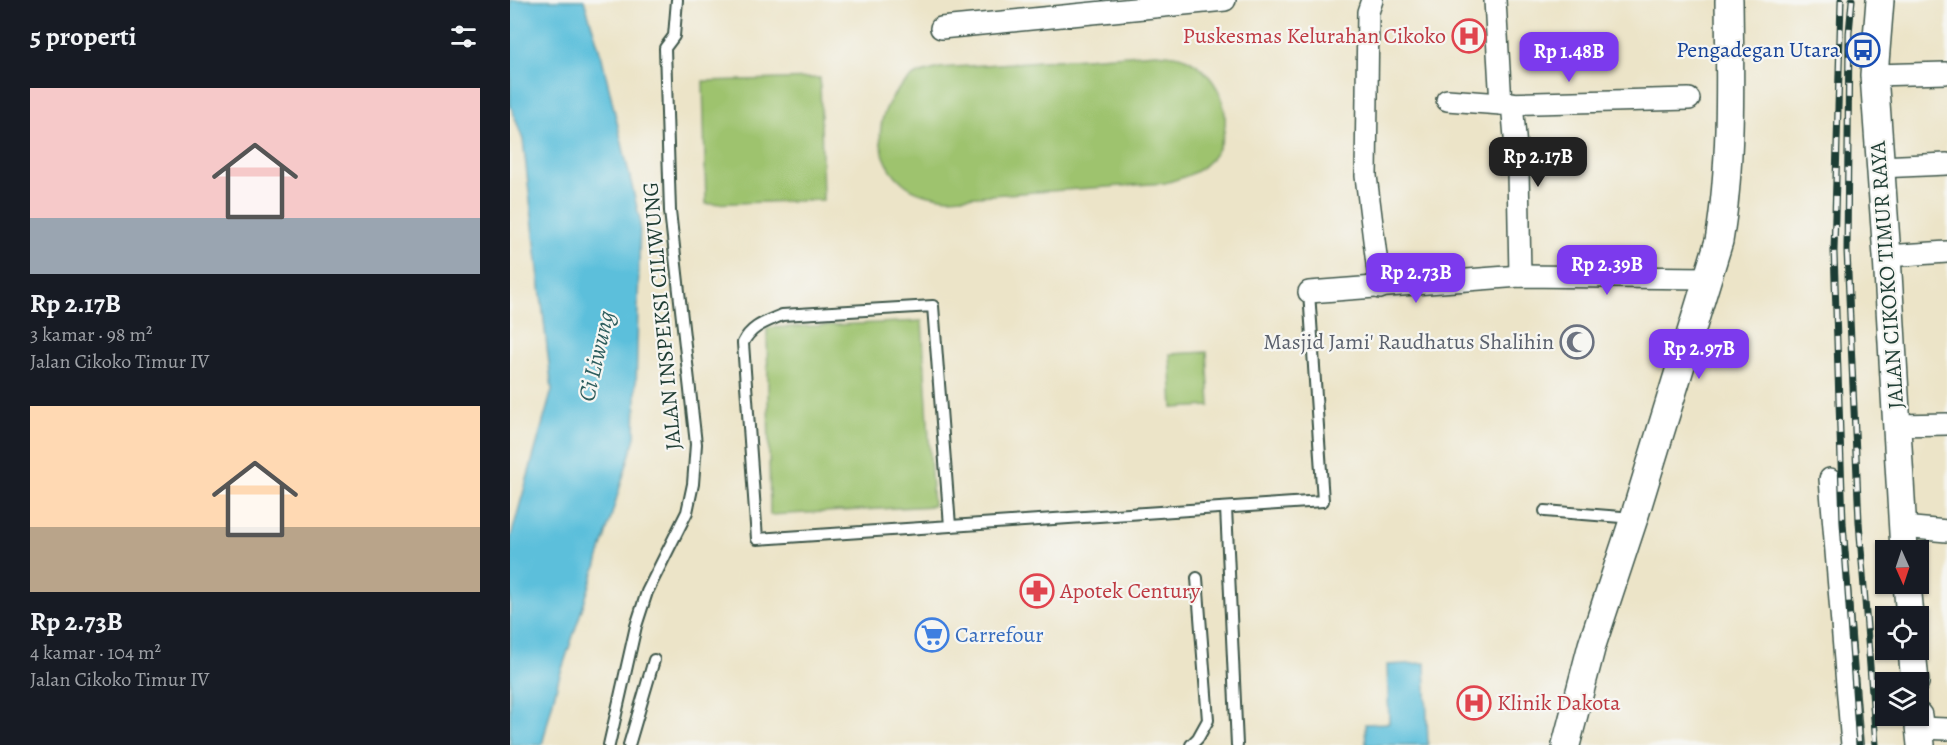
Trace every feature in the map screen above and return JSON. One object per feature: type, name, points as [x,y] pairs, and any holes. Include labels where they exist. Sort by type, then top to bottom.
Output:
[{"type":"street","points":[[941,28],[1225,0]]},
{"type":"street","points":[[1372,0],[1368,12],[1366,176],[1380,288]]},
{"type":"street","points":[[1494,0],[1518,171],[1520,276]]},
{"type":"street","points":[[1566,745],[1592,645],[1634,518],[1719,241],[1724,208],[1730,72],[1729,0]]},
{"type":"street","name":"JALAN CIKOKO TIMUR RAYA","points":[[1880,0],[1874,75],[1903,539]]},
{"type":"street","points":[[1874,75],[1946,73]]},
{"type":"street","points":[[1448,100],[1507,103],[1689,99]]},
{"type":"street","points":[[1880,167],[1947,164]]},
{"type":"street","points":[[1887,256],[1947,252]]},
{"type":"street","points":[[1309,292],[1520,276],[1707,278]]},
{"type":"street","points":[[1897,425],[1947,424]]},
{"type":"street","points":[[1830,479],[1852,745]]},
{"type":"street","points":[[1903,539],[1947,531]]},
{"type":"street","points":[[1919,730],[1947,729]]},
{"type":"lane","name":"JALAN INSPEKSI CILIWUNG","points":[[609,745],[636,626],[647,592],[687,512],[693,484],[696,444],[670,211],[665,48],[675,36],[677,0]]},
{"type":"lane","points":[[950,526],[933,306],[782,315],[760,324],[748,333],[743,343],[757,539],[1323,501],[1309,292]]},
{"type":"lane","points":[[1226,508],[1237,745]]},
{"type":"lane","points":[[1545,511],[1634,518]]},
{"type":"lane","points":[[1191,745],[1198,738],[1208,720],[1197,578]]},
{"type":"lane","points":[[629,745],[654,660]]},
{"type":"green space","points":[[1156,53],[1180,56],[1197,65],[1208,75],[1223,102],[1224,132],[1219,147],[1205,165],[1183,177],[1165,183],[949,198],[924,194],[907,186],[891,170],[884,156],[881,126],[885,112],[901,86],[920,73],[940,68]]},
{"type":"green space","points":[[820,78],[823,200],[706,204],[703,81]]},
{"type":"green space","points":[[922,321],[933,506],[770,515],[767,328]]},
{"type":"green space","points":[[1207,352],[1210,406],[1173,408],[1170,354]]},
{"type":"water","name":"Ci Liwung","points":[[510,0],[584,0],[602,58],[640,220],[635,437],[597,564],[558,681],[542,745],[510,745],[510,540],[552,390],[523,140],[510,104]]},
{"type":"water","points":[[1425,663],[1428,745],[1366,745],[1365,724],[1389,723],[1387,665]]},
{"type":"railway","points":[[1841,0],[1834,251],[1843,523],[1859,745]]},
{"type":"railway","points":[[1852,0],[1849,33],[1847,251],[1859,522],[1876,745]]},
{"type":"place","name":"Puskesmas Kelurahan Cikoko","points":[[1469,36]]},
{"type":"place","name":"Pengadegan Utara","points":[[1863,50]]},
{"type":"place","name":"Masjid Jami' Raudhatus Shalihin","points":[[1577,342]]},
{"type":"place","name":"Apotek Century","points":[[1037,591]]},
{"type":"place","name":"Carrefour","points":[[932,635]]},
{"type":"place","name":"Klinik Dakota","points":[[1474,703]]}]
